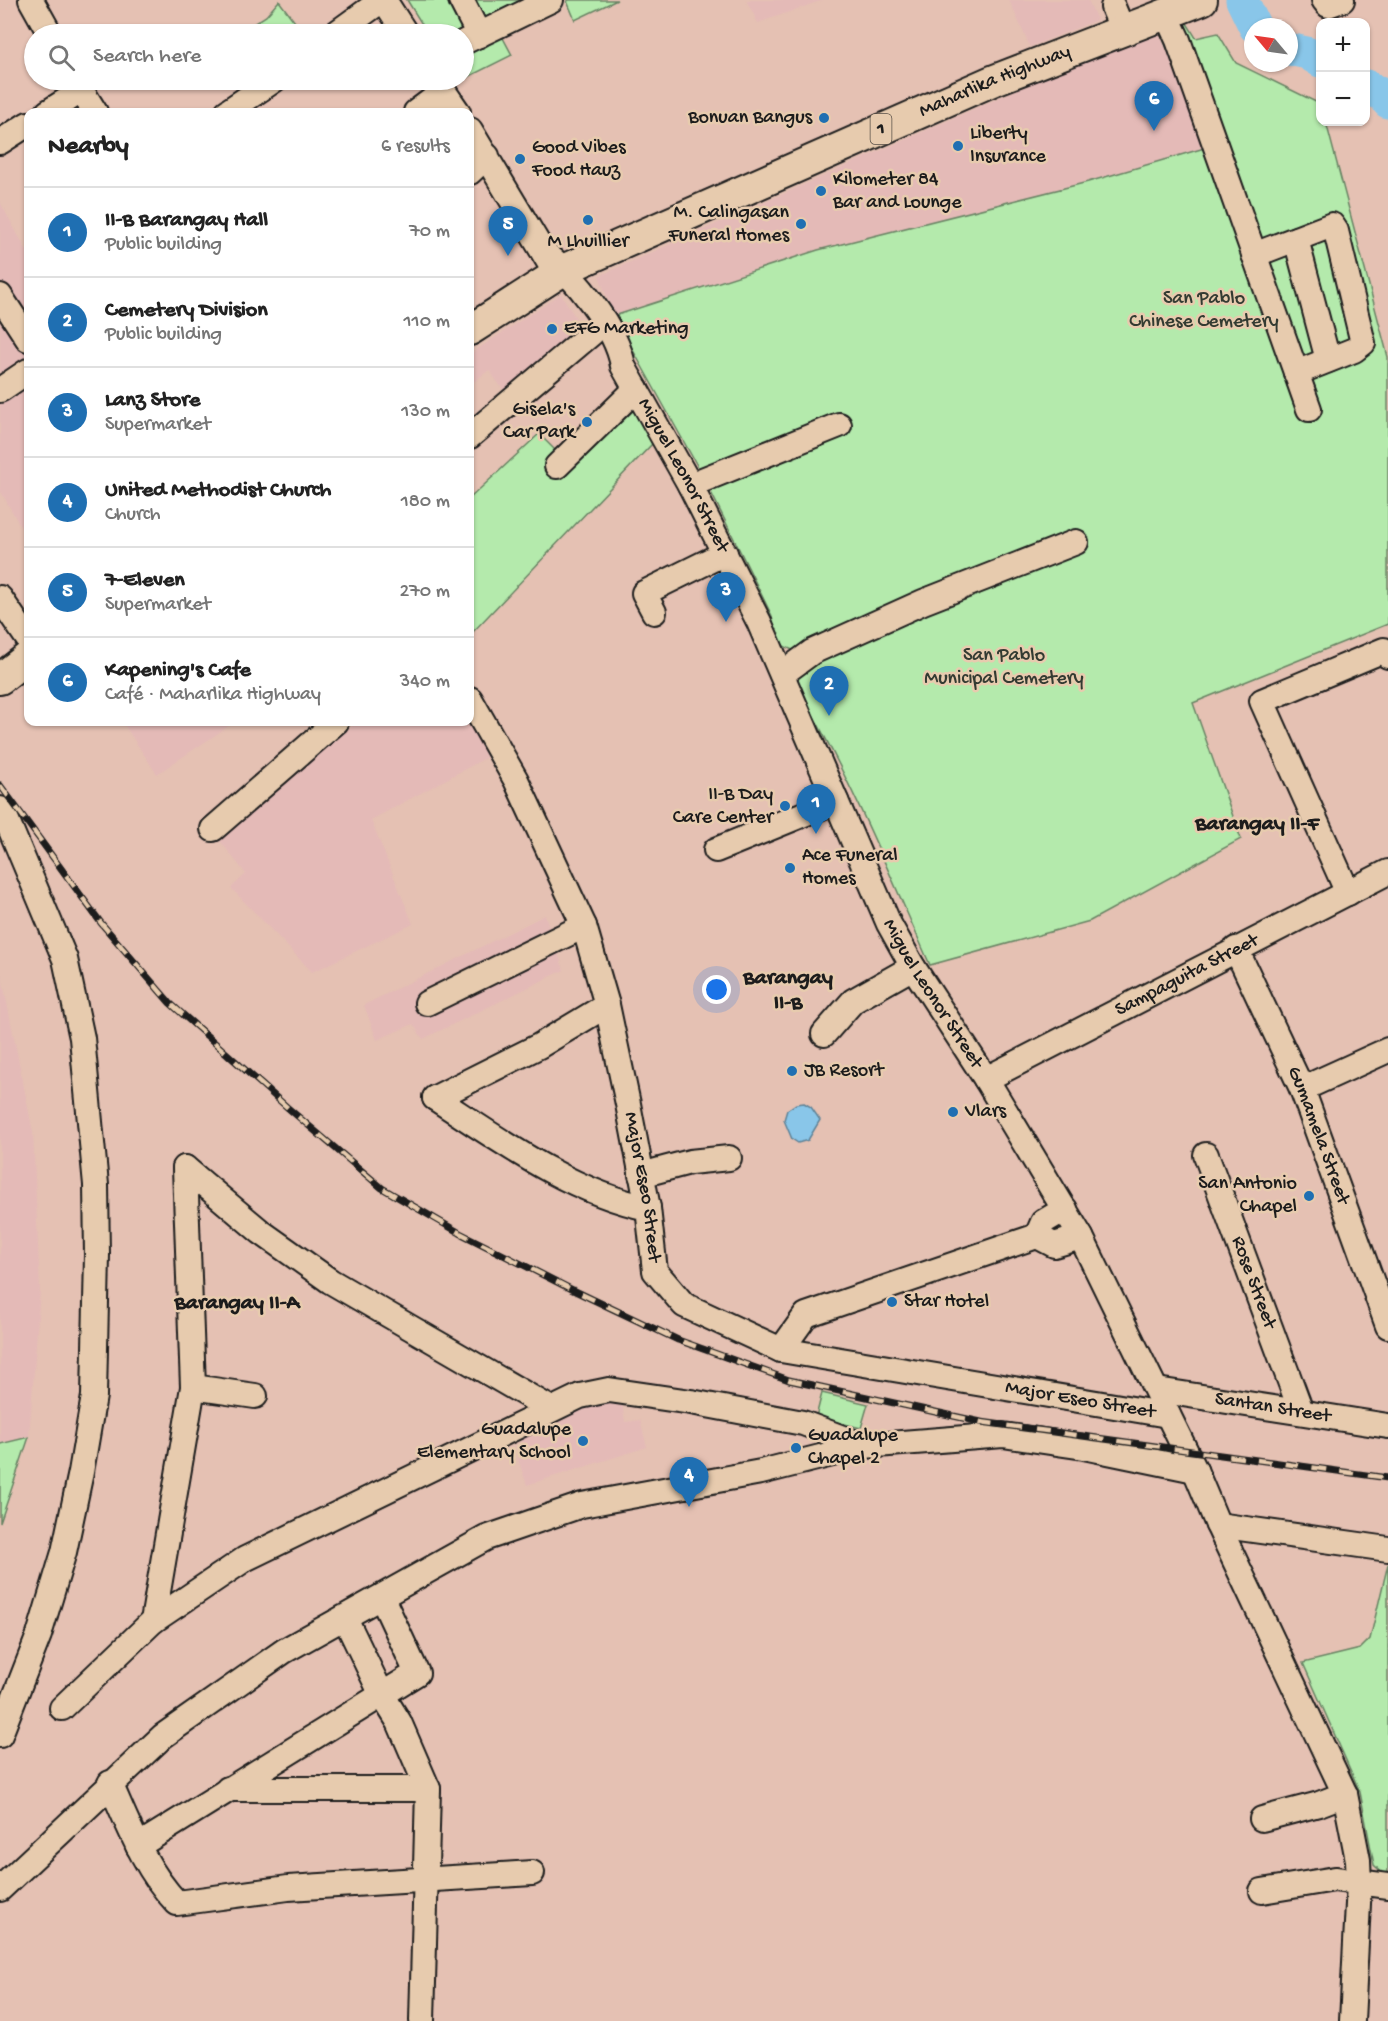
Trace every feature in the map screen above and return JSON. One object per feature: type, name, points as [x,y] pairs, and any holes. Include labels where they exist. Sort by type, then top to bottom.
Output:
[{"type":"main road","name":"Maharlika Highway","points":[[474,327],[555,265],[965,92],[1118,19],[1166,14],[1202,0]]},
{"type":"main road","points":[[0,679],[24,660]]},
{"type":"street","points":[[31,0],[44,24]]},
{"type":"street","points":[[349,24],[383,0],[399,24]]},
{"type":"street","points":[[461,0],[467,24]]},
{"type":"street","points":[[474,38],[551,0]]},
{"type":"street","points":[[1324,0],[1328,5],[1342,0]]},
{"type":"street","points":[[1166,14],[1309,409]]},
{"type":"street","points":[[52,108],[72,90]]},
{"type":"street","points":[[81,90],[92,108]]},
{"type":"street","points":[[234,108],[260,90]]},
{"type":"street","points":[[420,108],[436,90]]},
{"type":"street","points":[[443,90],[455,108]]},
{"type":"street","points":[[0,142],[24,127]]},
{"type":"street","name":"Miguel Leonor Street","points":[[474,147],[478,164],[555,265],[585,293],[621,351],[623,366],[690,485],[782,674],[890,924],[913,967],[986,1079],[1081,1237],[1195,1470],[1218,1525],[1345,1794],[1358,1860],[1359,1884],[1352,2021]]},
{"type":"street","points":[[1254,255],[1332,225],[1336,231],[1363,343],[1354,350],[1296,373]]},
{"type":"street","points":[[1296,239],[1328,360]]},
{"type":"street","name":"Miguel Leonor Street","points":[[555,265],[569,301],[610,359],[623,366]]},
{"type":"street","points":[[0,296],[24,326]]},
{"type":"street","points":[[474,433],[592,333]]},
{"type":"street","points":[[0,390],[24,374]]},
{"type":"street","points":[[557,466],[636,389]]},
{"type":"street","points":[[690,485],[839,425]]},
{"type":"street","points":[[782,674],[805,655],[872,625],[1076,542]]},
{"type":"street","points":[[654,612],[644,593],[725,553]]},
{"type":"street","points":[[0,598],[24,633]]},
{"type":"street","points":[[1347,893],[1262,701],[1386,653]]},
{"type":"street","name":"Major Eseo Street","points":[[474,706],[516,780],[584,926],[607,1005],[648,1208],[656,1271],[684,1305],[781,1350],[1168,1415]]},
{"type":"street","points":[[213,829],[331,726]]},
{"type":"street","points":[[716,850],[836,801]]},
{"type":"street","points":[[0,809],[5,816],[65,959],[82,1038],[96,1185],[97,1255],[94,1396],[78,1484],[64,1552],[39,1635],[0,1735]]},
{"type":"street","name":"Sampaguita Street","points":[[986,1079],[1388,872]]},
{"type":"street","points":[[427,1003],[584,926]]},
{"type":"street","name":"Gumamela Street","points":[[1236,949],[1302,1089],[1388,1326]]},
{"type":"street","points":[[824,1034],[853,1001],[913,967]]},
{"type":"street","points":[[607,1005],[539,1046],[435,1098],[550,1169],[618,1202],[648,1208]]},
{"type":"street","points":[[1302,1089],[1388,1050]]},
{"type":"street","name":"Rose Street","points":[[1206,1155],[1301,1411]]},
{"type":"street","points":[[641,1175],[690,1162],[729,1158]]},
{"type":"street","points":[[153,1622],[193,1387],[186,1168],[261,1232],[330,1281],[551,1408]]},
{"type":"street","points":[[781,1350],[806,1315],[1037,1236],[1043,1222],[1065,1209]]},
{"type":"street","points":[[1037,1236],[1053,1245],[1081,1237]]},
{"type":"street","points":[[193,1387],[255,1396]]},
{"type":"street","points":[[62,1708],[153,1622],[246,1558],[551,1408],[580,1396],[609,1390],[802,1423],[864,1446]]},
{"type":"street","name":"Santan Street","points":[[1157,1390],[1388,1426]]},
{"type":"street","points":[[0,1889],[110,1783],[172,1730],[284,1651],[486,1538],[582,1505],[761,1472],[864,1446],[1003,1435],[1084,1446],[1195,1470]]},
{"type":"street","points":[[1218,1525],[1388,1549]]},
{"type":"street","points":[[138,1846],[417,1673],[382,1598]]},
{"type":"street","points":[[345,1618],[381,1694],[399,1722],[428,1789],[422,2021]]},
{"type":"street","points":[[110,1783],[138,1846],[177,1903],[288,1888],[532,1874]]},
{"type":"street","points":[[228,1789],[428,1789]]},
{"type":"street","points":[[1262,1820],[1345,1794]]},
{"type":"street","points":[[1262,1891],[1335,1879],[1359,1884],[1388,1886]]},
{"type":"shaded area","points":[[746,0],[823,0],[758,23]]},
{"type":"shaded area","points":[[1009,0],[1088,0],[1097,20],[1030,47]]},
{"type":"shaded area","points":[[1158,27],[1208,147],[1088,182],[818,250],[614,316],[599,276]]},
{"type":"shaded area","points":[[0,202],[24,246],[24,533],[0,490]]},
{"type":"shaded area","points":[[561,294],[585,333],[507,395],[489,370],[474,382],[474,351]]},
{"type":"shaded area","points":[[125,726],[229,726],[157,774]]},
{"type":"shaded area","points":[[352,726],[472,726],[491,755],[371,820],[413,924],[312,972],[231,888],[246,874],[217,837]]},
{"type":"shaded area","points":[[545,915],[564,970],[423,1039],[413,1024],[377,1040],[364,1005]]},
{"type":"shaded area","points":[[0,968],[33,1132],[40,1291],[29,1437],[0,1444]]},
{"type":"shaded area","name":"Guadalupe Elementary School","points":[[588,1403],[622,1403],[625,1422],[640,1420],[647,1447],[527,1485],[518,1459],[525,1455],[519,1435]]},
{"type":"green space","points":[[407,0],[535,0],[493,19],[512,55],[474,74],[474,24],[422,24]]},
{"type":"green space","points":[[617,0],[575,20],[567,1]]},
{"type":"green space","points":[[279,1],[296,24],[253,24],[266,16]]},
{"type":"green space","name":"San Pablo Municipal Cemetery","points":[[1185,20],[1196,38],[1218,33],[1236,63],[1244,67],[1244,72],[1254,72],[1316,102],[1316,126],[1327,126],[1388,357],[1388,624],[1193,703],[1241,839],[1090,921],[930,965],[846,778],[787,670],[804,655],[779,644],[771,614],[704,478],[614,316],[818,250],[1088,182],[1208,147],[1158,27]]},
{"type":"green space","points":[[635,409],[652,444],[474,631],[474,494],[539,434],[573,468]]},
{"type":"green space","points":[[822,1393],[868,1404],[861,1428],[816,1417]]},
{"type":"green space","points":[[29,1437],[0,1523],[0,1444]]},
{"type":"green space","points":[[1388,1564],[1388,1878],[1374,1865],[1360,1792],[1303,1663],[1360,1649],[1370,1639]]},
{"type":"water","points":[[804,1103],[811,1107],[820,1120],[808,1140],[798,1143],[792,1139],[784,1120],[787,1110],[796,1104]]},
{"type":"waterway","points":[[1242,0],[1251,18]]},
{"type":"waterway","points":[[1298,51],[1316,59]]},
{"type":"waterway","points":[[1370,88],[1386,97],[1388,102]]},
{"type":"railway","points":[[0,785],[101,923],[170,1003],[288,1108],[382,1188],[460,1233],[573,1290],[678,1340],[789,1380],[981,1422],[1388,1478]]},
{"type":"place","name":"Bonuan Bangus","points":[[824,118]]},
{"type":"place","name":"Kapening's Cafe","points":[[1154,131]]},
{"type":"place","name":"Liberty Insurance","points":[[958,146]]},
{"type":"place","name":"Good Vibes Food Hauz","points":[[520,159]]},
{"type":"place","name":"Kilometer 84 Bar and Lounge","points":[[821,191]]},
{"type":"place","name":"M Lhuillier","points":[[588,220]]},
{"type":"place","name":"M. Calingasan Funeral Homes","points":[[801,224]]},
{"type":"place","name":"7-Eleven","points":[[508,256]]},
{"type":"place","name":"EFG Marketing","points":[[552,329]]},
{"type":"place","name":"Gisela's Car Park","points":[[587,422]]},
{"type":"place","name":"Lanz Store","points":[[726,622]]},
{"type":"place","name":"Cemetery Division","points":[[829,716]]},
{"type":"place","name":"II-B Day Care Center","points":[[785,806]]},
{"type":"place","name":"II-B Barangay Hall","points":[[816,834]]},
{"type":"place","name":"Ace Funeral Homes","points":[[790,868]]},
{"type":"place","name":"JB Resort","points":[[792,1071]]},
{"type":"place","name":"Vlars","points":[[953,1112]]},
{"type":"place","name":"San Antonio Chapel","points":[[1309,1196]]},
{"type":"place","name":"Star Hotel","points":[[892,1302]]},
{"type":"place","name":"Guadalupe Elementary School","points":[[583,1441]]},
{"type":"place","name":"Guadalupe Chapel 2","points":[[796,1448]]},
{"type":"place","name":"United Methodist Church","points":[[689,1507]]},
{"type":"district","name":"Barangay II-F","points":[[1257,825]]},
{"type":"district","name":"Barangay II-B","points":[[788,992]]},
{"type":"district","name":"Barangay II-A","points":[[237,1304]]},
{"type":"park label","name":"San Pablo Chinese Cemetery","points":[[1204,310]]}]
